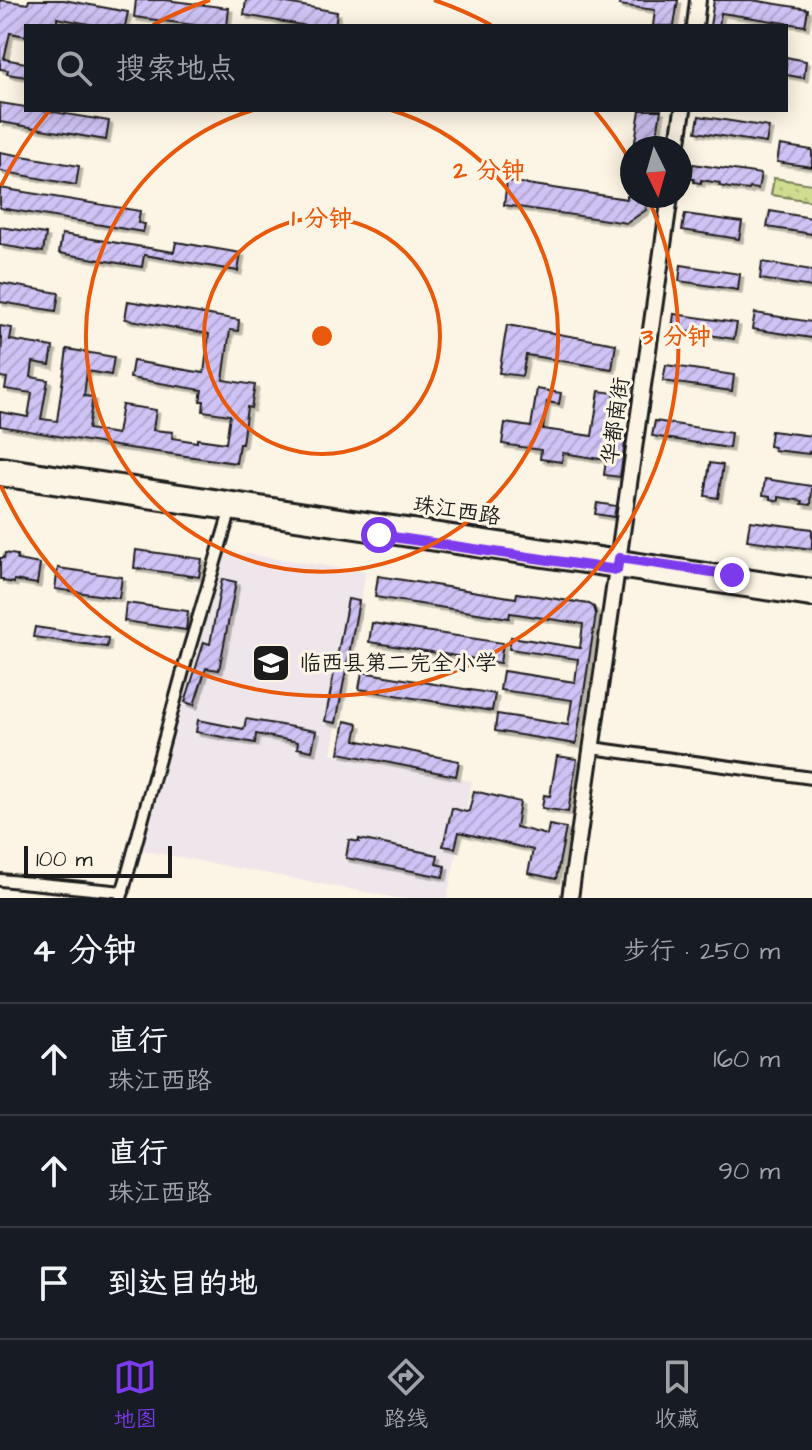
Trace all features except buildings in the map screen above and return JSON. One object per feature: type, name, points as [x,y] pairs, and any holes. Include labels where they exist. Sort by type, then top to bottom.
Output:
[{"type":"main road","points":[[695,24],[698,0]]},
{"type":"main road","points":[[679,136],[683,112]]},
{"type":"main road","name":"华都南街","points":[[570,898],[668,208]]},
{"type":"main road","name":"珠江西路","points":[[0,465],[618,564],[812,599]]},
{"type":"main road","name":"珠江西路","points":[[0,478],[230,512],[812,587]]},
{"type":"street","points":[[0,880],[122,895],[230,512]]},
{"type":"street","points":[[592,748],[812,778]]},
{"type":"shaded area","name":"临西县第二完全小学","points":[[226,551],[366,572],[331,753],[472,781],[447,898],[397,898],[141,850]]},
{"type":"green space","points":[[774,178],[812,184],[812,201],[771,195]]},
{"type":"place","name":"临西县第二完全小学","points":[[271,663]]},
{"type":"route","points":[[379,535],[617,570],[619,558],[732,575]]}]
